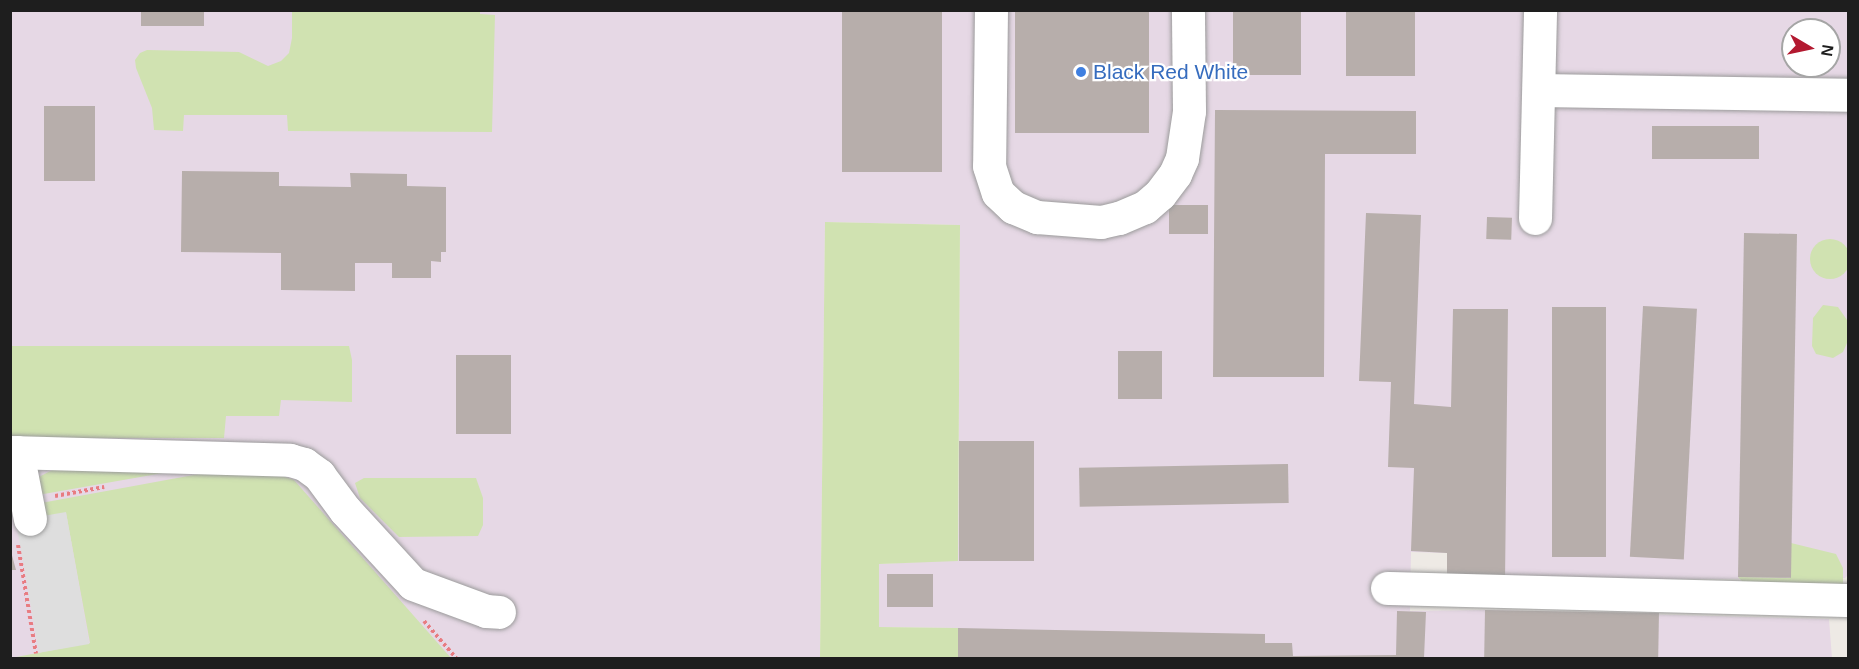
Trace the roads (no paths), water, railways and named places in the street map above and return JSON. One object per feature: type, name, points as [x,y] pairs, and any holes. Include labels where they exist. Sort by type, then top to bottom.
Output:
[{"type":"lane","points":[[991,10],[989,166],[998,193],[1013,207],[1037,217],[1101,222],[1119,218],[1145,207],[1160,194],[1175,174],[1182,158],[1189,111],[1188,10]]},
{"type":"lane","points":[[1534,218],[1540,10]]},
{"type":"lane","points":[[1539,90],[1848,95]]},
{"type":"lane","points":[[25,519],[14,452],[290,460],[304,464],[319,475],[345,510],[413,584],[486,611],[500,612]]},
{"type":"lane","points":[[1387,588],[1848,600]]},
{"type":"place","name":"Black Red White","points":[[1081,72]]}]
